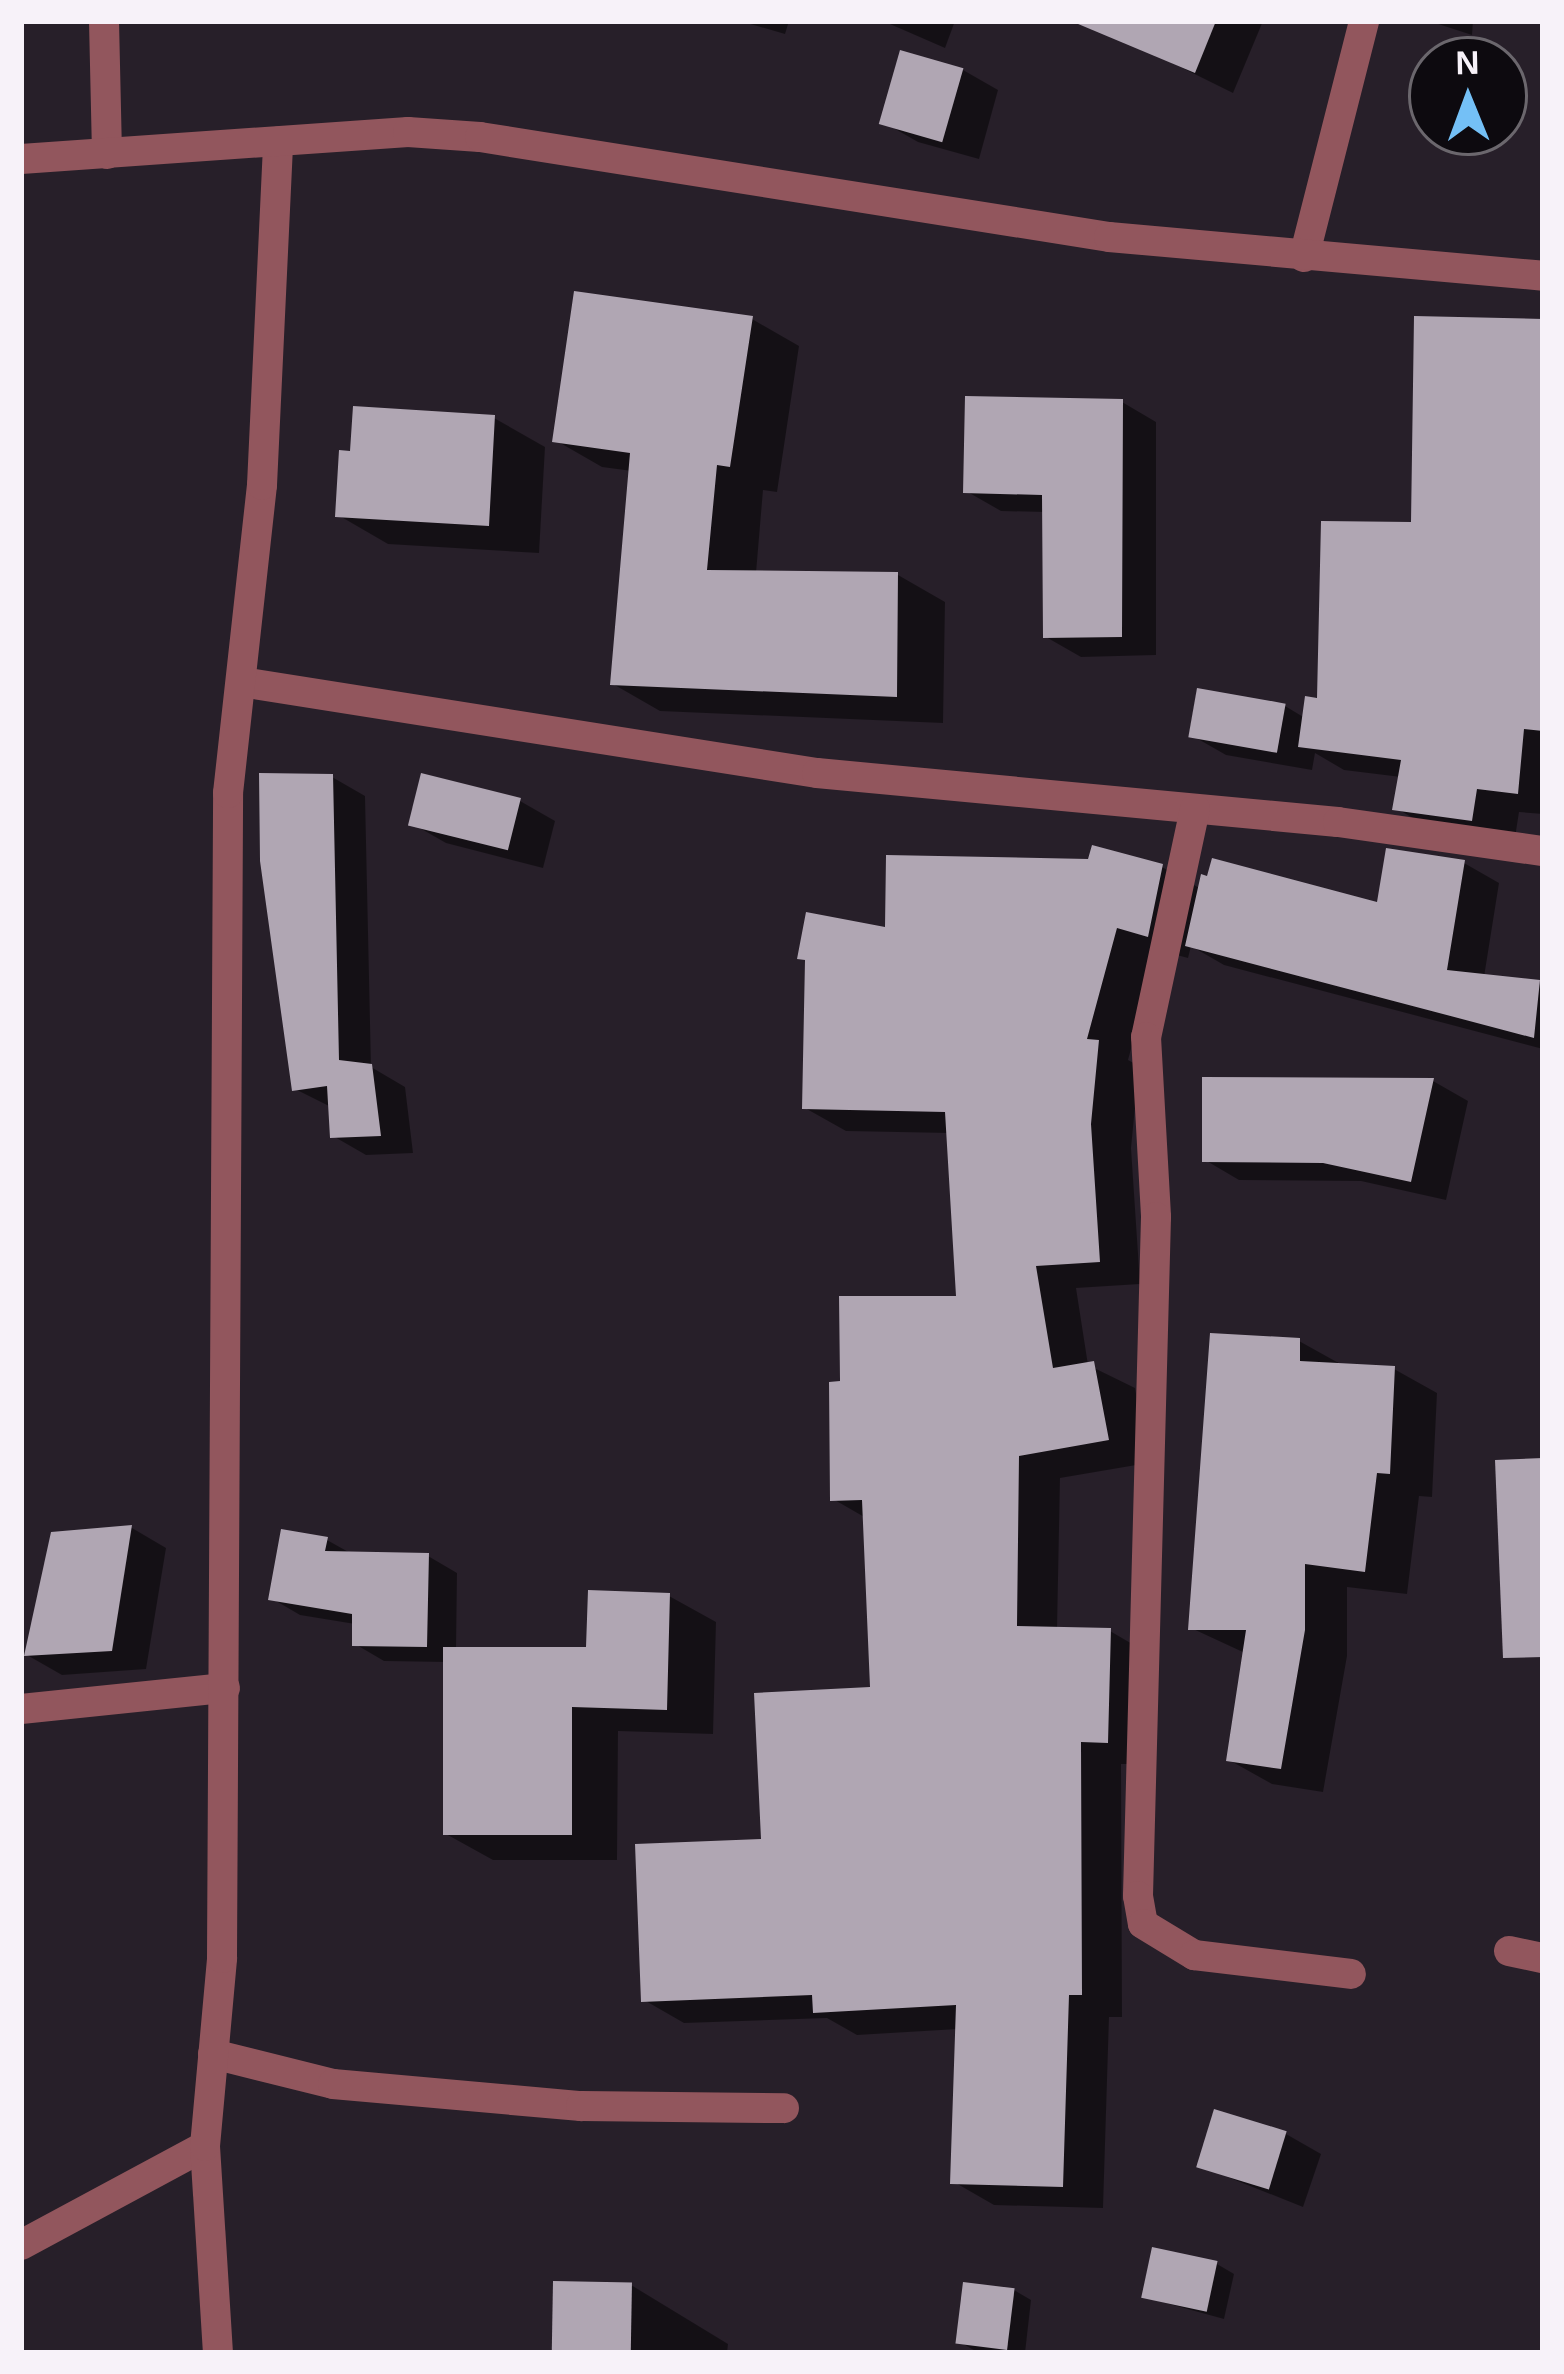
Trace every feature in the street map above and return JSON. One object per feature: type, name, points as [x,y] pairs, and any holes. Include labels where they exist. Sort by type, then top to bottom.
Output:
[{"type":"street","points":[[104,21],[107,154]]},
{"type":"street","points":[[1304,257],[1364,21]]},
{"type":"street","points":[[21,159],[408,132],[480,136],[837,198],[1304,257],[1543,276]]},
{"type":"street","points":[[218,2353],[205,2146],[213,2054],[225,1688],[223,1002],[228,793],[262,485],[278,141]]},
{"type":"street","points":[[241,682],[817,773],[1196,809],[1543,851]]},
{"type":"street","points":[[1196,809],[1146,1037],[1156,1217],[1138,1896],[1143,1924],[1195,1955],[1351,1974]]},
{"type":"street","points":[[21,1709],[225,1688]]},
{"type":"street","points":[[1509,1951],[1543,1958]]},
{"type":"street","points":[[213,2054],[333,2084],[581,2106],[784,2108]]},
{"type":"street","points":[[21,2245],[205,2146]]},
{"type":"building","points":[[1071,21],[1216,21],[1195,73]]},
{"type":"building","points":[[900,50],[963,68],[942,142],[879,124]]},
{"type":"building","points":[[574,291],[753,316],[730,467],[717,465],[707,570],[898,572],[897,697],[610,685],[630,453],[552,442]]},
{"type":"building","points":[[1414,316],[1543,319],[1543,731],[1524,729],[1518,794],[1477,789],[1472,821],[1392,810],[1401,760],[1298,747],[1305,696],[1317,698],[1321,521],[1411,522]]},
{"type":"building","points":[[965,396],[1123,399],[1122,637],[1043,638],[1042,495],[963,493]]},
{"type":"building","points":[[353,406],[495,415],[489,526],[335,517],[339,450],[350,451]]},
{"type":"building","points":[[1197,688],[1286,704],[1277,753],[1188,737]]},
{"type":"building","points":[[259,773],[333,774],[339,1060],[372,1064],[381,1136],[330,1138],[327,1086],[292,1091],[260,861]]},
{"type":"building","points":[[421,773],[521,798],[508,850],[408,825]]},
{"type":"building","points":[[1092,845],[1163,864],[1148,937],[1117,928],[1087,1039],[1099,1040],[1091,1124],[1100,1262],[1036,1266],[1053,1368],[1094,1361],[1109,1440],[1019,1456],[1017,1626],[1111,1628],[1108,1743],[1081,1742],[1082,1995],[1069,1995],[1063,2187],[950,2184],[956,2005],[813,2013],[812,1995],[641,2002],[635,1844],[761,1839],[754,1693],[870,1687],[862,1500],[830,1501],[829,1382],[840,1381],[839,1296],[956,1296],[945,1112],[802,1109],[805,960],[797,959],[806,912],[885,927],[886,855],[1088,859]]},
{"type":"building","points":[[1386,848],[1465,860],[1447,970],[1540,980],[1534,1038],[1185,946],[1201,874],[1207,876],[1212,858],[1377,902]]},
{"type":"building","points":[[1202,1077],[1434,1078],[1411,1182],[1323,1163],[1202,1162]]},
{"type":"building","points":[[1210,1333],[1300,1338],[1300,1361],[1395,1366],[1390,1474],[1377,1473],[1365,1572],[1305,1564],[1305,1630],[1281,1769],[1226,1761],[1246,1630],[1188,1630]]},
{"type":"building","points":[[1543,1458],[1543,1657],[1503,1658],[1495,1460]]},
{"type":"building","points":[[132,1525],[112,1651],[24,1656],[51,1532]]},
{"type":"building","points":[[281,1529],[328,1537],[325,1551],[429,1553],[427,1647],[352,1646],[352,1614],[268,1600]]},
{"type":"building","points":[[588,1590],[670,1593],[667,1710],[572,1707],[572,1835],[443,1835],[443,1647],[586,1647]]},
{"type":"building","points":[[1214,2109],[1287,2131],[1269,2190],[1196,2167]]},
{"type":"building","points":[[1152,2247],[1218,2261],[1207,2312],[1141,2298]]},
{"type":"building","points":[[553,2281],[632,2282],[631,2353],[552,2353]]},
{"type":"building","points":[[963,2282],[1015,2288],[1007,2350],[955,2344]]}]
